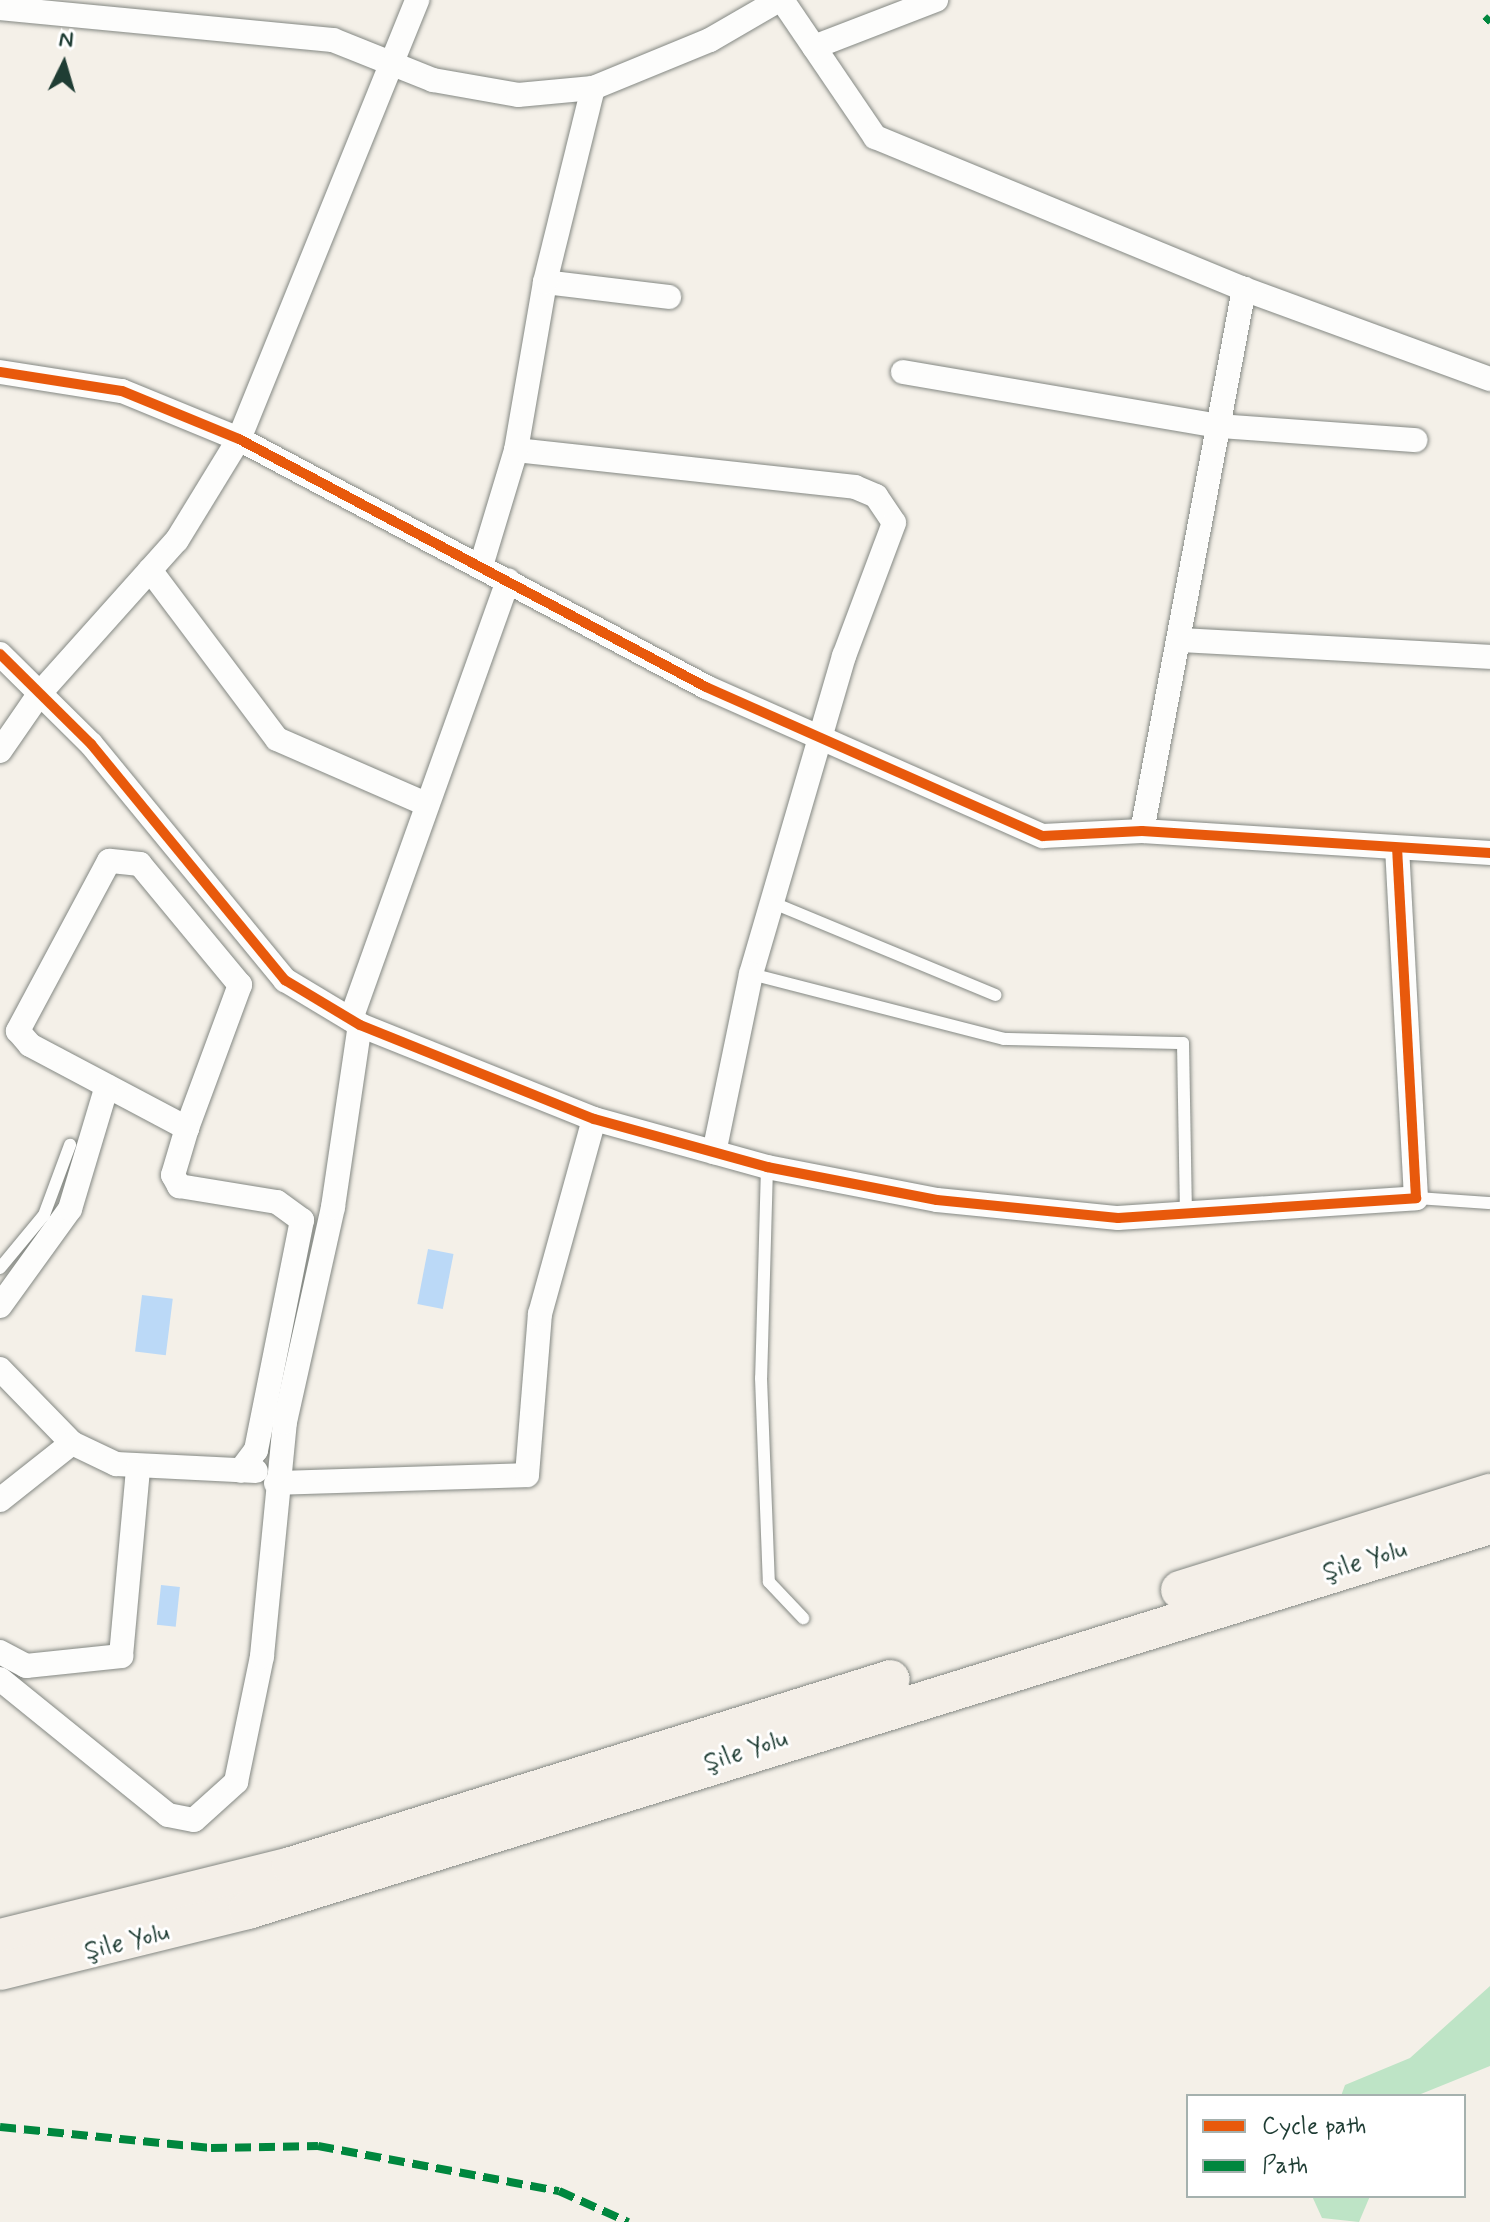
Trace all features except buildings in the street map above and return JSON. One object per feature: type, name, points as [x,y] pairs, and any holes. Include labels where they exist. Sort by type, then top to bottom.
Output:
[{"type":"highway","name":"Şile Yolu","points":[[0,1938],[291,1866],[1490,1493]]},
{"type":"highway","name":"Şile Yolu","points":[[0,1971],[248,1910],[1490,1525]]},
{"type":"street","points":[[0,751],[40,693],[177,540],[239,439],[395,64],[417,0]]},
{"type":"street","points":[[0,8],[188,12],[333,40],[433,80],[518,95],[593,88],[710,40],[781,0],[875,137],[1244,289],[1490,379]]},
{"type":"street","points":[[814,47],[936,0]]},
{"type":"street","points":[[481,566],[516,450],[545,282],[593,88]]},
{"type":"street","points":[[545,282],[669,297]]},
{"type":"street","points":[[1142,831],[1244,289]]},
{"type":"street","points":[[0,372],[122,391],[239,439],[706,687],[1043,836],[1142,831],[1397,850],[1490,853]]},
{"type":"street","points":[[903,372],[1219,426],[1416,440]]},
{"type":"street","points":[[516,450],[855,487],[876,496],[890,513],[893,534],[820,737],[751,974],[714,1152]]},
{"type":"street","points":[[150,570],[277,739],[426,804]]},
{"type":"street","points":[[0,1679],[168,1815],[194,1820],[218,1805],[236,1782],[262,1656],[277,1477],[333,1207],[355,1022],[426,804],[508,580]]},
{"type":"street","points":[[1179,640],[1490,657]]},
{"type":"street","points":[[0,654],[40,693],[285,980],[355,1022],[594,1119],[767,1167],[937,1200],[1118,1218],[1186,1216],[1416,1198],[1397,850]]},
{"type":"street","points":[[187,1128],[107,1086],[18,1031],[109,861],[127,857],[159,883],[240,985],[187,1128],[173,1175],[179,1186],[277,1202],[302,1220],[256,1450],[240,1471]]},
{"type":"street","points":[[0,1306],[70,1209],[107,1086]]},
{"type":"street","points":[[0,1369],[72,1443],[138,1468],[240,1471],[277,1477],[527,1475],[540,1314],[594,1119]]},
{"type":"street","points":[[0,1500],[72,1443]]},
{"type":"street","points":[[0,1652],[26,1666],[121,1656],[138,1468]]},
{"type":"lane","points":[[771,902],[996,995]]},
{"type":"lane","points":[[751,974],[1004,1039],[1183,1043],[1186,1216]]},
{"type":"lane","points":[[0,1268],[44,1215],[70,1145]]},
{"type":"lane","points":[[767,1167],[761,1378],[769,1582],[803,1618]]},
{"type":"lane","points":[[1416,1198],[1490,1203]]},
{"type":"green space","points":[[1490,1986],[1490,2066],[1421,2094],[1342,2094],[1345,2085],[1410,2058]]},
{"type":"green space","points":[[1313,2198],[1369,2198],[1359,2222],[1322,2218]]},
{"type":"water","points":[[428,1249],[454,1254],[443,1309],[417,1304]]},
{"type":"water","points":[[142,1295],[173,1299],[166,1355],[135,1352]]},
{"type":"water","points":[[161,1585],[180,1587],[176,1627],[157,1625]]},
{"type":"marked path","points":[[1485,22],[1490,17]]},
{"type":"marked path","points":[[0,2127],[211,2148],[318,2146],[559,2191],[628,2222]]},
{"type":"cycle path","points":[[0,372],[122,391],[239,439],[706,687],[1043,836],[1142,831],[1490,853]]},
{"type":"cycle path","points":[[0,654],[91,744],[285,980],[360,1025],[594,1119],[767,1167],[937,1200],[1118,1218],[1416,1198],[1397,850]]}]
